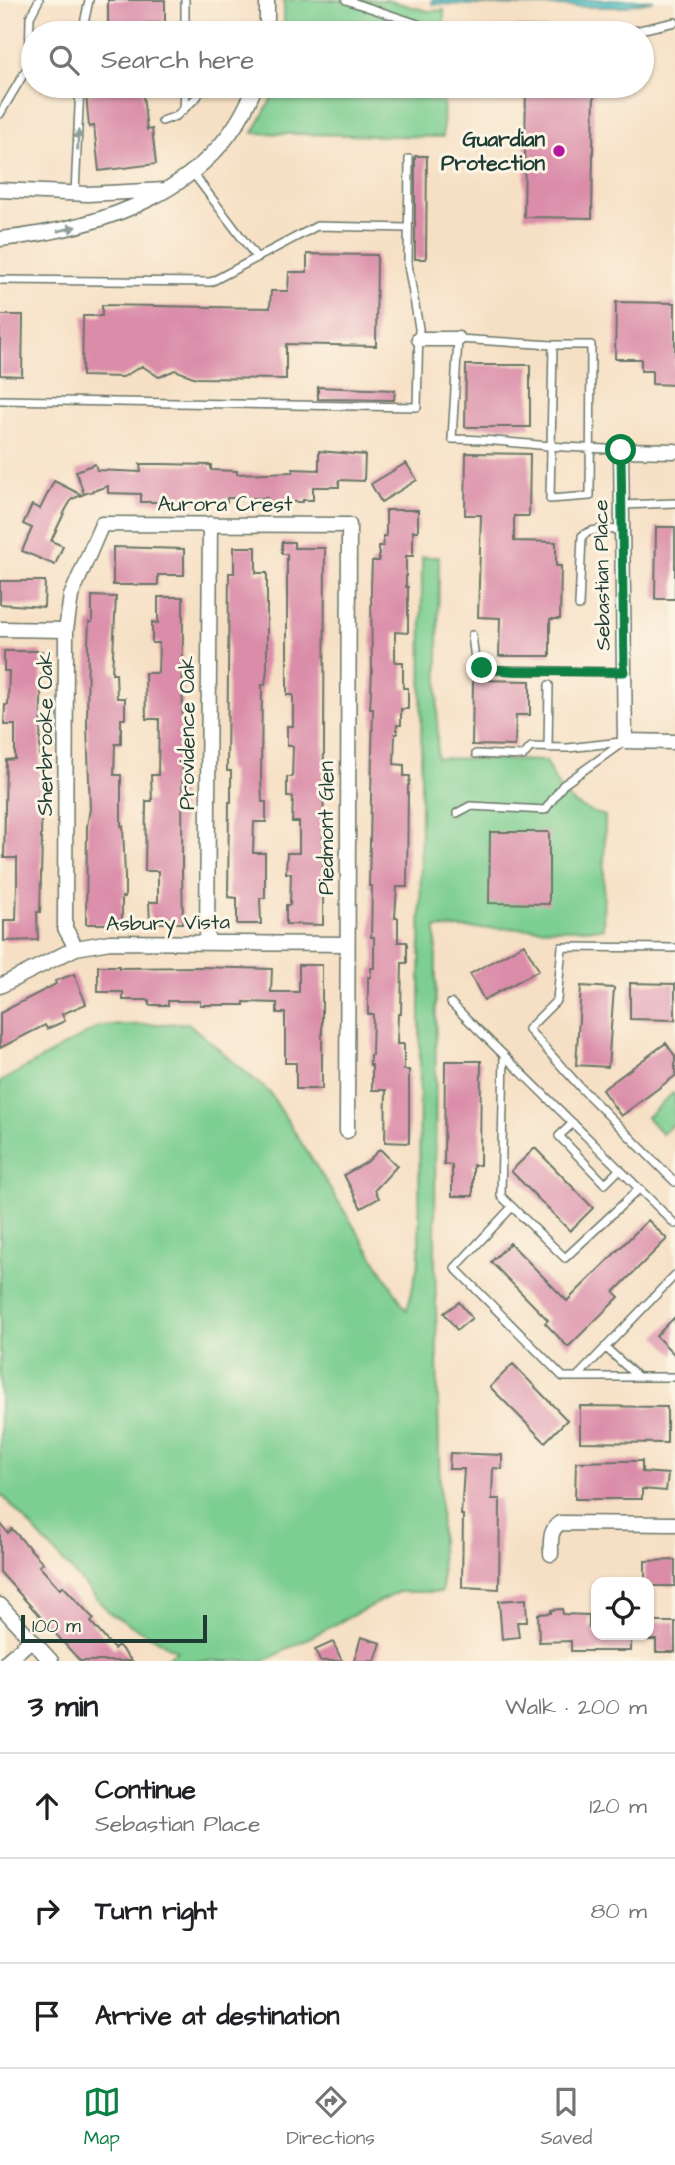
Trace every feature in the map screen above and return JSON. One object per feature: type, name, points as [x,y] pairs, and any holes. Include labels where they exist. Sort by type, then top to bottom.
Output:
[{"type":"street","points":[[267,0],[267,21]]},
{"type":"street","points":[[0,239],[71,229],[149,201],[192,172],[222,144],[250,98]]},
{"type":"street","points":[[0,190],[75,193],[166,190]]},
{"type":"street","points":[[419,339],[458,340]]},
{"type":"street","points":[[621,450],[675,451]]},
{"type":"street","name":"Sebastian Place","points":[[621,450],[625,741]]},
{"type":"street","name":"Aurora Crest","points":[[102,524],[349,525]]},
{"type":"street","name":"Sherbrooke Oak","points":[[76,948],[65,928],[66,630],[71,596],[102,524]]},
{"type":"street","name":"Providence Oak","points":[[207,942],[209,524]]},
{"type":"street","name":"Piedmont Glen","points":[[347,1131],[349,525]]},
{"type":"street","points":[[0,629],[66,630]]},
{"type":"street","points":[[625,741],[675,742]]},
{"type":"street","name":"Asbury Vista","points":[[0,986],[76,948],[110,942],[347,944]]},
{"type":"street","points":[[551,1553],[551,1535],[554,1527],[560,1524],[675,1524]]},
{"type":"street","points":[[0,1605],[51,1661]]},
{"type":"street","points":[[7,1661],[31,1640]]},
{"type":"lane","points":[[30,21],[39,0]]},
{"type":"lane","points":[[85,21],[89,0]]},
{"type":"lane","points":[[185,0],[185,21]]},
{"type":"lane","points":[[346,0],[409,21]]},
{"type":"lane","points":[[654,28],[675,22]]},
{"type":"lane","points":[[0,114],[21,79]]},
{"type":"lane","points":[[75,193],[79,98]]},
{"type":"lane","points":[[184,98],[184,109]]},
{"type":"lane","points":[[162,121],[176,116],[196,98]]},
{"type":"lane","points":[[0,400],[418,407],[419,328],[408,265],[409,159]]},
{"type":"lane","points":[[192,172],[257,258]]},
{"type":"lane","points":[[0,280],[211,282],[317,226],[408,228]]},
{"type":"lane","points":[[553,345],[552,446],[550,499],[590,496],[592,448],[591,345],[458,340],[452,439],[477,439],[552,446],[592,448],[621,450]]},
{"type":"lane","points":[[622,505],[675,503]]},
{"type":"lane","points":[[579,606],[582,536],[594,530],[622,530]]},
{"type":"lane","points":[[472,635],[475,660],[482,668],[624,672]]},
{"type":"lane","points":[[548,748],[549,685]]},
{"type":"lane","points":[[476,754],[523,756],[531,747],[568,748],[625,741]]},
{"type":"lane","points":[[457,813],[470,806],[545,810],[563,785],[625,741]]},
{"type":"lane","points":[[675,948],[562,947],[557,1000],[528,1029],[581,1088],[675,1182]]},
{"type":"lane","points":[[452,1003],[675,1224]]},
{"type":"lane","points":[[504,1055],[501,1196],[512,1207],[565,1258],[639,1188]]},
{"type":"lane","points":[[573,1123],[559,1136],[605,1184],[620,1169]]},
{"type":"lane","points":[[512,1207],[456,1269],[562,1377],[675,1377]]},
{"type":"lane","points":[[576,1377],[675,1276]]},
{"type":"lane","points":[[605,1347],[638,1377]]},
{"type":"green space","points":[[284,0],[386,0],[428,11],[444,10],[444,21],[284,21]]},
{"type":"green space","points":[[271,98],[444,98],[443,137],[253,133]]},
{"type":"green space","points":[[422,557],[439,557],[437,758],[546,761],[555,782],[567,797],[583,808],[605,816],[603,929],[436,928],[435,1258],[442,1592],[398,1592],[264,1661],[163,1661],[177,1651],[111,1614],[0,1493],[0,1082],[100,1026],[188,1023],[270,1093],[407,1311],[419,1260]]},
{"type":"green space","points":[[673,1093],[675,1122],[662,1134],[647,1117]]},
{"type":"water","points":[[432,0],[654,0],[621,7],[432,4]]},
{"type":"building","points":[[108,0],[165,0],[165,21],[108,21]]},
{"type":"building","points":[[86,98],[143,98],[147,130],[152,129],[156,164],[99,171],[94,126],[89,127]]},
{"type":"building","name":"Guardian Protection","points":[[526,98],[594,98],[592,218],[524,217]]},
{"type":"building","points":[[415,156],[427,156],[426,259],[415,259]]},
{"type":"building","points":[[307,254],[377,255],[376,346],[286,344],[286,379],[196,378],[175,370],[159,377],[142,366],[123,377],[82,376],[83,316],[102,316],[102,305],[270,308],[271,291],[288,291],[289,272],[307,272]]},
{"type":"building","points":[[616,302],[675,303],[675,385],[652,384],[652,371],[641,371],[641,359],[615,359]]},
{"type":"building","points":[[0,315],[23,315],[22,376],[0,375]]},
{"type":"building","points":[[466,365],[530,365],[530,427],[465,427]]},
{"type":"building","points":[[318,387],[395,390],[394,400],[318,399]]},
{"type":"building","points":[[319,451],[365,455],[364,481],[339,480],[339,487],[313,487],[313,500],[288,504],[267,504],[267,498],[227,498],[227,502],[141,502],[141,494],[108,493],[108,486],[84,494],[76,471],[95,464],[97,470],[141,472],[140,464],[211,465],[211,470],[237,471],[237,474],[293,472],[293,469],[319,470]]},
{"type":"building","points":[[466,453],[530,454],[529,516],[514,516],[514,541],[556,542],[556,566],[561,566],[560,619],[550,619],[550,656],[499,656],[500,618],[478,617],[481,515],[465,515]]},
{"type":"building","points":[[406,463],[417,480],[381,502],[371,484]]},
{"type":"building","points":[[54,481],[82,495],[72,499],[51,541],[63,546],[55,565],[22,551],[32,528],[23,524],[32,505],[40,509]]},
{"type":"building","points":[[386,510],[418,510],[418,531],[413,531],[413,556],[406,556],[408,633],[395,632],[395,662],[403,662],[403,688],[408,688],[408,709],[401,709],[401,725],[397,725],[395,734],[394,764],[404,765],[404,776],[410,776],[407,887],[397,887],[395,918],[398,918],[398,942],[407,942],[407,963],[402,963],[401,1014],[398,1014],[397,1044],[404,1044],[404,1070],[409,1070],[409,1143],[385,1142],[386,1090],[372,1090],[370,1055],[373,1014],[368,1014],[368,977],[371,977],[371,968],[374,968],[374,937],[371,937],[372,886],[369,886],[373,709],[370,709],[371,586],[372,561],[379,561],[379,546],[383,546],[383,536],[386,536]]},
{"type":"building","points":[[656,527],[675,527],[675,599],[655,599]]},
{"type":"building","points":[[282,542],[294,542],[294,548],[325,548],[323,925],[286,924],[286,905],[290,905],[291,873],[286,873],[287,853],[299,853],[299,822],[292,822],[293,797],[287,797],[287,777],[292,777],[293,746],[287,746],[287,726],[293,726],[293,695],[287,695],[287,554],[282,554]]},
{"type":"building","points":[[113,547],[184,549],[184,575],[158,575],[158,585],[113,585]]},
{"type":"building","points":[[234,547],[256,547],[256,573],[267,573],[267,669],[265,685],[262,685],[261,776],[262,802],[266,802],[266,822],[254,822],[253,853],[265,853],[265,898],[260,898],[261,924],[237,924],[237,898],[228,897],[231,802],[231,771],[227,771],[229,573],[234,573]]},
{"type":"building","points":[[0,581],[45,581],[44,607],[0,604]]},
{"type":"building","points":[[92,596],[116,597],[112,673],[116,673],[117,698],[125,698],[125,719],[121,719],[121,744],[115,744],[114,775],[121,775],[125,877],[122,924],[86,924],[87,826],[90,809],[88,643],[89,622],[92,622]]},
{"type":"building","points":[[158,597],[183,597],[183,923],[150,923],[149,902],[158,902],[158,871],[145,871],[146,801],[152,801],[151,775],[158,775],[159,719],[146,719],[145,673],[158,673],[159,643],[152,643],[152,622],[158,623]]},
{"type":"building","points":[[4,651],[42,651],[42,839],[40,912],[37,912],[38,940],[4,941],[4,920],[16,920],[17,858],[4,858],[6,760],[15,759],[15,725],[4,725],[5,705],[8,705],[9,671],[4,671]]},
{"type":"building","points":[[473,680],[530,681],[530,715],[516,715],[515,746],[472,745]]},
{"type":"building","points":[[490,832],[549,832],[549,904],[489,903]]},
{"type":"building","points":[[524,944],[539,970],[484,1000],[470,974]]},
{"type":"building","points":[[299,965],[322,965],[322,1089],[296,1089],[296,1063],[285,1063],[285,1013],[277,1013],[277,1003],[200,1005],[200,1001],[168,1001],[168,1005],[149,1005],[149,1000],[123,1000],[123,992],[98,992],[98,966],[119,966],[272,969],[271,992],[299,992]]},
{"type":"building","points":[[74,974],[86,1004],[62,1014],[65,1021],[47,1029],[45,1025],[0,1048],[0,1013],[56,984],[55,981]]},
{"type":"building","points":[[630,983],[675,984],[675,1020],[630,1019]]},
{"type":"building","points":[[581,986],[614,988],[608,1067],[576,1065]]},
{"type":"building","points":[[666,1043],[675,1056],[675,1076],[621,1116],[602,1090]]},
{"type":"building","points":[[445,1061],[481,1061],[480,1165],[473,1165],[473,1196],[452,1196],[452,1165],[444,1164]]},
{"type":"building","points":[[535,1148],[593,1208],[570,1231],[511,1171]]},
{"type":"building","points":[[380,1149],[397,1166],[375,1190],[379,1198],[361,1208],[344,1175],[367,1162]]},
{"type":"building","points":[[648,1220],[667,1239],[614,1292],[619,1297],[568,1347],[545,1323],[548,1320],[491,1262],[510,1243],[567,1301]]},
{"type":"building","points":[[459,1302],[472,1318],[457,1330],[444,1313]]},
{"type":"building","points":[[675,1317],[675,1355],[656,1336]]},
{"type":"building","points":[[513,1364],[567,1420],[545,1442],[490,1387]]},
{"type":"building","points":[[580,1406],[667,1407],[667,1443],[580,1442]]},
{"type":"building","points":[[450,1453],[502,1455],[502,1469],[493,1468],[492,1499],[500,1499],[499,1589],[462,1587],[461,1515],[464,1469],[449,1469]]},
{"type":"building","points":[[642,1461],[642,1472],[668,1474],[666,1491],[642,1489],[642,1499],[575,1499],[576,1462]]},
{"type":"building","points":[[0,1523],[8,1533],[12,1529],[43,1563],[39,1566],[60,1589],[63,1586],[94,1619],[91,1622],[114,1649],[118,1645],[132,1661],[80,1661],[0,1572]]},
{"type":"building","points":[[675,1560],[675,1586],[654,1586],[654,1577],[645,1577],[645,1561]]},
{"type":"building","points":[[526,1599],[527,1622],[517,1622],[519,1637],[502,1639],[499,1601]]},
{"type":"building","points":[[562,1609],[563,1614],[589,1615],[591,1640],[631,1640],[631,1651],[571,1651],[571,1641],[539,1642],[538,1614],[551,1613],[551,1610]]},
{"type":"building","points":[[654,1622],[675,1622],[675,1652],[656,1652]]},
{"type":"building","points":[[361,1637],[381,1643],[375,1661],[354,1661]]},
{"type":"building","points":[[333,1642],[342,1661],[320,1661],[315,1650]]},
{"type":"place","name":"Guardian Protection","points":[[559,151]]},
{"type":"route","points":[[482,668],[513,671],[624,672],[621,450]]}]
